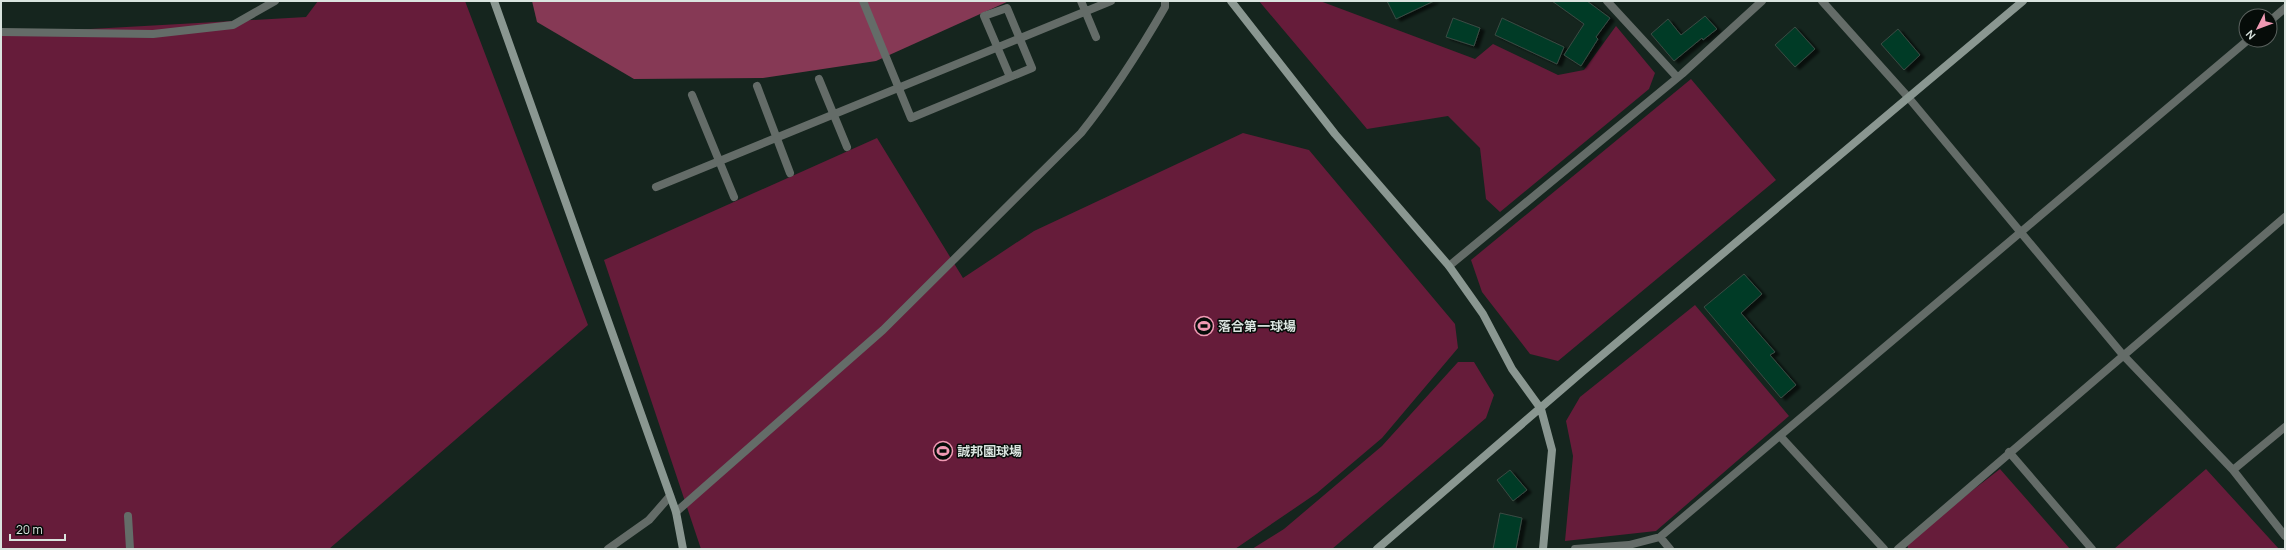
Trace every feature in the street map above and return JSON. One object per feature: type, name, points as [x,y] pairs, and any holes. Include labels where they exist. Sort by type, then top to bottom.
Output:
[{"type":"street","points":[[1,32],[168,33],[233,25],[275,1]]},
{"type":"street","points":[[494,1],[676,512],[684,549]]},
{"type":"street","points":[[863,1],[911,118],[1032,68],[1007,8],[984,16],[1010,77]]},
{"type":"street","points":[[1081,1],[1096,37]]},
{"type":"street","points":[[656,187],[1111,1]]},
{"type":"street","points":[[676,512],[883,330],[1081,133],[1104,105],[1133,63],[1165,7],[1165,1]]},
{"type":"street","points":[[1231,1],[1335,134],[1449,266],[1483,314],[1512,369],[1541,409],[1552,450],[1544,549]]},
{"type":"street","points":[[1607,1],[1677,77]]},
{"type":"street","points":[[1449,266],[1677,77],[1762,1]]},
{"type":"street","points":[[1822,1],[1908,97],[2123,355],[2233,470],[2285,536]]},
{"type":"street","points":[[1377,549],[2023,1]]},
{"type":"street","points":[[1575,549],[1629,545],[1660,537],[2239,48]]},
{"type":"street","points":[[819,79],[847,147]]},
{"type":"street","points":[[757,86],[790,173]]},
{"type":"street","points":[[692,95],[734,197]]},
{"type":"street","points":[[1898,549],[2008,452],[2285,217]]},
{"type":"street","points":[[2233,470],[2285,427]]},
{"type":"street","points":[[1780,436],[1884,549]]},
{"type":"street","points":[[2008,452],[2092,549]]},
{"type":"street","points":[[608,549],[649,520],[670,496]]},
{"type":"street","points":[[128,516],[130,549]]},
{"type":"street","points":[[1660,537],[1670,549]]},
{"type":"shaded area","points":[[318,1],[465,1],[588,325],[329,549],[1,549],[1,34],[306,17]]},
{"type":"shaded area","points":[[532,1],[1009,1],[876,61],[763,78],[634,79],[537,22]]},
{"type":"shaded area","points":[[1259,1],[1320,1],[1475,59],[1493,44],[1558,75],[1584,70],[1616,26],[1655,73],[1649,89],[1500,212],[1486,199],[1480,148],[1448,116],[1367,129]]},
{"type":"shaded area","points":[[1691,79],[1776,180],[1558,361],[1530,354],[1482,292],[1471,260]]},
{"type":"shaded area","points":[[1243,133],[1309,150],[1455,324],[1458,348],[1382,438],[1317,493],[1235,549],[701,549],[604,260],[877,138],[963,278],[1034,231]]},
{"type":"shaded area","points":[[1695,305],[1789,416],[1656,531],[1565,541],[1573,456],[1566,421],[1580,397]]},
{"type":"shaded area","points":[[1458,362],[1474,362],[1494,395],[1486,418],[1332,549],[1252,549],[1284,529],[1382,446]]},
{"type":"shaded area","points":[[2000,469],[2070,549],[1908,549],[1907,541]]},
{"type":"shaded area","points":[[2206,469],[2279,549],[2114,549]]},
{"type":"building","points":[[1387,1],[1434,1],[1396,19]]},
{"type":"building","points":[[1552,1],[1587,1],[1610,18],[1596,37],[1598,39],[1581,66],[1564,55],[1584,24]]},
{"type":"building","points":[[1705,16],[1717,29],[1703,40],[1702,38],[1674,61],[1651,34],[1668,19],[1681,35]]},
{"type":"building","points":[[1453,18],[1480,28],[1474,46],[1446,37]]},
{"type":"building","points":[[1502,18],[1564,47],[1557,64],[1495,35]]},
{"type":"building","points":[[1795,27],[1815,49],[1795,67],[1775,45]]},
{"type":"building","points":[[1898,29],[1920,55],[1904,70],[1881,44]]},
{"type":"building","points":[[1744,274],[1762,294],[1741,313],[1775,352],[1770,355],[1796,385],[1781,398],[1704,307]]},
{"type":"building","points":[[1510,470],[1527,490],[1513,501],[1497,480]]},
{"type":"building","points":[[1500,513],[1522,518],[1516,549],[1493,549]]},
{"type":"place","name":"落合第一球場","points":[[1204,326]]},
{"type":"place","name":"誠邦園球場","points":[[943,451]]}]
